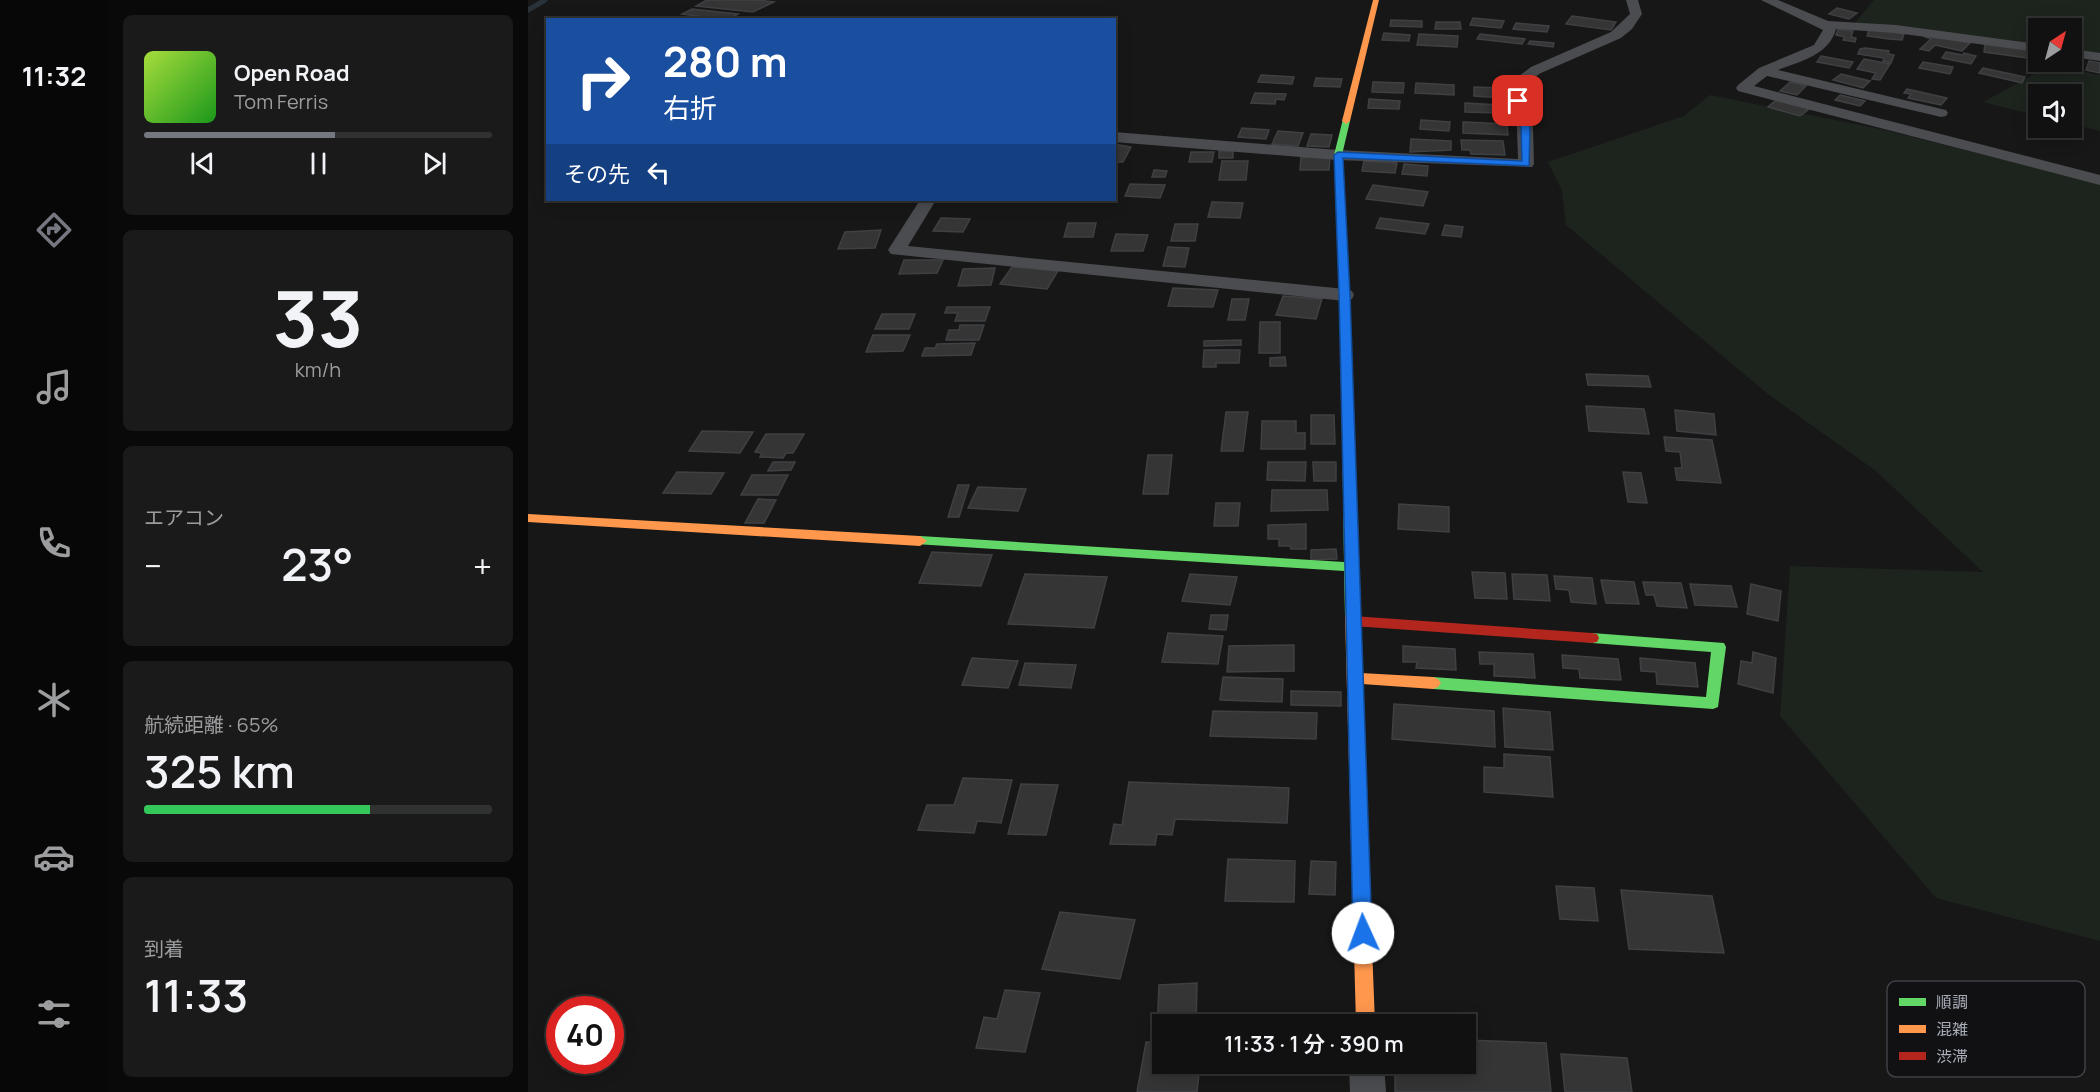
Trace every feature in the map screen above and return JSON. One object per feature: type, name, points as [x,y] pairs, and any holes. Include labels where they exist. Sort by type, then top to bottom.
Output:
[{"type":"street","points":[[1366,1014],[1354,678],[1345,295],[1338,155],[1376,0]]},
{"type":"street","points":[[1116,137],[1338,155],[1526,164],[1525,128],[1518,101],[1522,79],[1536,70],[1616,35],[1636,14],[1632,0]]},
{"type":"street","points":[[1767,0],[1826,25],[1896,29],[2028,47]]},
{"type":"street","points":[[1826,25],[1830,30],[1825,42],[1819,48],[1764,71],[1743,88],[2100,180]]},
{"type":"street","points":[[2082,54],[2100,57]]},
{"type":"street","points":[[1764,71],[1941,113]]},
{"type":"street","points":[[927,201],[897,250],[1345,295]]},
{"type":"street","points":[[528,518],[1351,567]]},
{"type":"street","points":[[1353,621],[1719,647],[1713,703],[1354,678]]},
{"type":"street","points":[[1367,1074],[1368,1092]]},
{"type":"shaded area","points":[[1874,0],[2100,0],[2100,54],[2082,51],[2082,18],[2028,18],[2028,45],[1899,27],[1853,25]]},
{"type":"shaded area","points":[[2038,72],[2082,72],[2100,75],[2100,131],[2082,126],[2082,84],[2028,84],[2028,113],[1983,102]]},
{"type":"shaded area","points":[[1710,95],[1885,130],[2100,184],[2100,941],[1936,898],[1780,716],[1790,566],[1983,572],[1876,471],[1768,394],[1566,225],[1562,191],[1548,162],[1684,116]]},
{"type":"building","points":[[707,0],[774,2],[753,12],[696,6]]},
{"type":"building","points":[[1837,8],[1857,13],[1849,19],[1829,14]]},
{"type":"building","points":[[692,9],[738,14],[731,18],[713,18],[682,14]]},
{"type":"building","points":[[1572,16],[1616,22],[1611,30],[1566,24]]},
{"type":"building","points":[[1473,18],[1504,21],[1501,28],[1470,25]]},
{"type":"building","points":[[1391,20],[1422,21],[1422,27],[1390,26]]},
{"type":"building","points":[[1436,22],[1460,22],[1461,29],[1435,29]]},
{"type":"building","points":[[1516,23],[1549,26],[1547,32],[1513,29]]},
{"type":"building","points":[[1838,29],[1853,31],[1851,37],[1856,38],[1855,42],[1843,40],[1845,37],[1836,35]]},
{"type":"building","points":[[1869,30],[1904,34],[1902,40],[1889,39],[1867,36]]},
{"type":"building","points":[[1384,33],[1410,35],[1409,41],[1382,40]]},
{"type":"building","points":[[1419,34],[1458,36],[1457,47],[1417,45]]},
{"type":"building","points":[[1480,34],[1525,39],[1522,44],[1477,39]]},
{"type":"building","points":[[1927,35],[1970,43],[1962,51],[1935,45],[1929,51],[1920,49],[1931,39],[1925,37]]},
{"type":"building","points":[[1530,41],[1554,43],[1553,47],[1528,44]]},
{"type":"building","points":[[1985,43],[2027,49],[2027,58],[1984,52]]},
{"type":"building","points":[[1860,49],[1889,51],[1888,54],[1894,55],[1891,63],[1883,61],[1884,58],[1858,54]]},
{"type":"building","points":[[1946,52],[1976,56],[1971,64],[1942,58]]},
{"type":"building","points":[[1821,56],[1853,62],[1849,68],[1817,62]]},
{"type":"building","points":[[1864,59],[1890,64],[1880,80],[1872,79],[1876,73],[1857,69]]},
{"type":"building","points":[[2089,61],[2100,63],[2100,73],[2086,70]]},
{"type":"building","points":[[1923,62],[1953,67],[1950,74],[1919,68]]},
{"type":"building","points":[[1983,68],[2025,77],[2022,83],[1979,73]]},
{"type":"building","points":[[1841,74],[1870,81],[1863,88],[1833,80]]},
{"type":"building","points":[[1261,75],[1294,77],[1292,84],[1258,82]]},
{"type":"building","points":[[1316,78],[1342,79],[1340,87],[1314,86]]},
{"type":"building","points":[[1373,82],[1404,83],[1403,93],[1372,92]]},
{"type":"building","points":[[1790,82],[1806,86],[1797,95],[1780,91]]},
{"type":"building","points":[[1416,83],[1454,85],[1454,95],[1415,93]]},
{"type":"building","points":[[1474,87],[1502,88],[1502,98],[1474,96]]},
{"type":"building","points":[[1907,89],[1947,98],[1941,105],[1908,98],[1911,94],[1904,93]]},
{"type":"building","points":[[1255,93],[1286,94],[1284,100],[1276,99],[1275,104],[1251,103]]},
{"type":"building","points":[[1840,95],[1865,101],[1860,106],[1835,100]]},
{"type":"building","points":[[1369,99],[1400,101],[1399,109],[1368,108]]},
{"type":"building","points":[[1776,100],[1809,109],[1800,116],[1768,107]]},
{"type":"building","points":[[1465,103],[1500,105],[1500,113],[1465,112]]},
{"type":"building","points":[[1421,120],[1450,122],[1449,131],[1420,129]]},
{"type":"building","points":[[1463,122],[1507,124],[1508,135],[1463,133]]},
{"type":"building","points":[[1242,128],[1269,130],[1266,139],[1238,137]]},
{"type":"building","points":[[1278,131],[1303,133],[1298,146],[1272,144]]},
{"type":"building","points":[[1311,134],[1332,135],[1329,147],[1307,146]]},
{"type":"building","points":[[1411,139],[1451,141],[1451,150],[1410,152]]},
{"type":"building","points":[[1461,140],[1503,141],[1505,155],[1471,154],[1470,150],[1462,150]]},
{"type":"building","points":[[1116,144],[1131,147],[1123,162],[1116,162]]},
{"type":"building","points":[[1219,151],[1233,151],[1233,158],[1219,158]]},
{"type":"building","points":[[1191,152],[1214,152],[1212,162],[1189,162]]},
{"type":"building","points":[[1301,157],[1330,157],[1329,170],[1300,170]]},
{"type":"building","points":[[1222,161],[1248,161],[1246,180],[1219,180]]},
{"type":"building","points":[[1364,161],[1397,163],[1395,173],[1362,171]]},
{"type":"building","points":[[1404,164],[1428,166],[1427,176],[1402,174]]},
{"type":"building","points":[[1154,170],[1167,171],[1165,177],[1152,177]]},
{"type":"building","points":[[1130,184],[1165,185],[1160,198],[1125,196]]},
{"type":"building","points":[[1373,185],[1428,192],[1423,206],[1366,199]]},
{"type":"building","points":[[1212,202],[1243,203],[1240,218],[1208,217]]},
{"type":"building","points":[[941,218],[970,219],[963,232],[933,231]]},
{"type":"building","points":[[1380,218],[1429,224],[1425,234],[1376,228]]},
{"type":"building","points":[[1068,223],[1096,223],[1093,237],[1064,237]]},
{"type":"building","points":[[1175,224],[1198,224],[1195,241],[1171,241]]},
{"type":"building","points":[[1445,225],[1463,227],[1461,237],[1442,235]]},
{"type":"building","points":[[881,230],[875,248],[838,249],[845,232]]},
{"type":"building","points":[[1116,234],[1148,235],[1143,251],[1111,251]]},
{"type":"building","points":[[1168,247],[1189,248],[1185,267],[1163,266]]},
{"type":"building","points":[[904,260],[943,260],[937,273],[899,274]]},
{"type":"building","points":[[1012,267],[1058,271],[1047,289],[1000,284]]},
{"type":"building","points":[[995,268],[991,285],[958,286],[963,269]]},
{"type":"building","points":[[1173,288],[1218,290],[1213,307],[1168,306]]},
{"type":"building","points":[[1283,296],[1322,299],[1316,319],[1276,315]]},
{"type":"building","points":[[1232,299],[1249,299],[1245,320],[1228,320]]},
{"type":"building","points":[[947,307],[990,307],[985,321],[955,321],[958,313],[945,313]]},
{"type":"building","points":[[882,314],[915,314],[909,329],[875,329]]},
{"type":"building","points":[[1260,322],[1280,322],[1280,353],[1259,353]]},
{"type":"building","points":[[960,325],[984,325],[979,340],[946,340],[949,330],[959,330]]},
{"type":"building","points":[[873,335],[910,335],[903,351],[866,352]]},
{"type":"building","points":[[1241,340],[1241,345],[1204,346],[1204,341]]},
{"type":"building","points":[[975,343],[971,355],[922,356],[925,348],[935,348],[937,344]]},
{"type":"building","points":[[1204,350],[1240,350],[1239,363],[1216,363],[1216,367],[1203,367]]},
{"type":"building","points":[[1285,357],[1286,366],[1270,366],[1270,358]]},
{"type":"building","points":[[1586,374],[1648,376],[1651,387],[1588,385]]},
{"type":"building","points":[[1586,406],[1644,409],[1649,434],[1589,431]]},
{"type":"building","points":[[1675,410],[1714,414],[1716,435],[1677,431]]},
{"type":"building","points":[[1226,412],[1248,412],[1243,451],[1221,451]]},
{"type":"building","points":[[1311,415],[1334,415],[1335,444],[1311,444]]},
{"type":"building","points":[[1262,421],[1296,421],[1296,433],[1305,433],[1305,449],[1261,449]]},
{"type":"building","points":[[702,431],[753,432],[740,453],[689,451]]},
{"type":"building","points":[[766,434],[804,434],[793,453],[786,453],[783,458],[760,457],[762,453],[755,452]]},
{"type":"building","points":[[1664,437],[1712,440],[1721,483],[1677,480],[1675,468],[1682,468],[1680,452],[1666,451]]},
{"type":"building","points":[[1148,455],[1172,455],[1168,494],[1143,494]]},
{"type":"building","points":[[773,462],[795,462],[791,470],[768,471]]},
{"type":"building","points":[[1268,462],[1306,462],[1305,481],[1267,480]]},
{"type":"building","points":[[1313,462],[1336,462],[1336,481],[1314,481]]},
{"type":"building","points":[[677,472],[724,473],[711,494],[663,493]]},
{"type":"building","points":[[1623,472],[1641,473],[1647,503],[1628,502]]},
{"type":"building","points":[[752,475],[788,475],[778,495],[741,495]]},
{"type":"building","points":[[958,485],[969,485],[959,517],[948,517]]},
{"type":"building","points":[[978,487],[1026,489],[1018,511],[968,508]]},
{"type":"building","points":[[1272,490],[1327,490],[1328,510],[1271,511]]},
{"type":"building","points":[[758,499],[776,500],[764,523],[745,523]]},
{"type":"building","points":[[1216,503],[1240,503],[1238,526],[1214,526]]},
{"type":"building","points":[[1399,504],[1449,507],[1449,532],[1398,529]]},
{"type":"building","points":[[1306,524],[1306,549],[1279,546],[1279,539],[1268,539],[1268,525]]},
{"type":"building","points":[[1336,549],[1337,559],[1311,560],[1311,550]]},
{"type":"building","points":[[932,552],[992,555],[981,586],[919,583]]},
{"type":"building","points":[[1472,572],[1505,573],[1507,599],[1475,598]]},
{"type":"building","points":[[1025,574],[1107,577],[1094,628],[1008,624]]},
{"type":"building","points":[[1190,574],[1237,577],[1230,605],[1182,601]]},
{"type":"building","points":[[1512,574],[1547,575],[1550,601],[1514,599]]},
{"type":"building","points":[[1554,576],[1592,578],[1596,604],[1571,602],[1569,590],[1556,589]]},
{"type":"building","points":[[1601,580],[1634,582],[1639,604],[1606,603]]},
{"type":"building","points":[[1643,582],[1681,583],[1687,608],[1657,606],[1654,595],[1646,595]]},
{"type":"building","points":[[1690,584],[1731,586],[1737,607],[1695,605]]},
{"type":"building","points":[[1751,584],[1781,591],[1778,621],[1747,614]]},
{"type":"building","points":[[1211,615],[1228,615],[1226,630],[1209,629]]},
{"type":"building","points":[[1168,633],[1223,636],[1218,664],[1162,662]]},
{"type":"building","points":[[1294,645],[1294,671],[1227,672],[1229,646]]},
{"type":"building","points":[[1403,646],[1455,649],[1456,670],[1416,668],[1417,662],[1403,662]]},
{"type":"building","points":[[1479,652],[1533,654],[1535,678],[1494,676],[1494,664],[1480,664]]},
{"type":"building","points":[[1753,652],[1776,658],[1773,693],[1738,684],[1741,661],[1752,663]]},
{"type":"building","points":[[1562,655],[1618,659],[1621,680],[1580,678],[1579,669],[1563,668]]},
{"type":"building","points":[[972,658],[1018,661],[1008,688],[962,685]]},
{"type":"building","points":[[1640,658],[1695,663],[1698,687],[1657,684],[1656,672],[1641,671]]},
{"type":"building","points":[[1025,663],[1076,665],[1071,688],[1019,685]]},
{"type":"building","points":[[1223,677],[1283,679],[1282,702],[1220,700]]},
{"type":"building","points":[[1291,691],[1341,692],[1341,706],[1291,705]]},
{"type":"building","points":[[1394,704],[1494,711],[1495,747],[1392,739]]},
{"type":"building","points":[[1503,708],[1550,712],[1553,750],[1505,747]]},
{"type":"building","points":[[1213,711],[1317,713],[1316,739],[1210,736]]},
{"type":"building","points":[[1504,754],[1550,757],[1553,797],[1484,792],[1484,767],[1504,768]]},
{"type":"building","points":[[963,778],[1012,780],[1001,823],[977,821],[974,833],[918,830],[927,805],[954,805]]},
{"type":"building","points":[[1129,782],[1289,788],[1287,823],[1175,819],[1172,835],[1157,834],[1155,845],[1110,844],[1114,824],[1122,825]]},
{"type":"building","points":[[1021,784],[1058,785],[1046,835],[1008,834]]},
{"type":"building","points":[[1228,859],[1295,861],[1294,902],[1225,901]]},
{"type":"building","points":[[1311,861],[1336,862],[1335,895],[1309,894]]},
{"type":"building","points":[[1556,886],[1594,888],[1598,921],[1560,919]]},
{"type":"building","points":[[1621,890],[1712,896],[1724,953],[1629,949]]},
{"type":"building","points":[[1060,912],[1135,920],[1120,979],[1042,969]]},
{"type":"building","points":[[1197,983],[1196,1014],[1158,1014],[1159,985]]},
{"type":"building","points":[[1005,990],[1040,993],[1025,1052],[976,1048],[984,1017],[997,1019]]},
{"type":"building","points":[[1476,1040],[1546,1043],[1551,1092],[1395,1092],[1395,1074],[1476,1074]]},
{"type":"building","points":[[1146,1042],[1152,1042],[1152,1074],[1199,1074],[1197,1092],[1137,1092]]},
{"type":"building","points":[[1561,1054],[1627,1058],[1632,1092],[1565,1092]]},
{"type":"waterway","points":[[528,10],[545,0]]},
{"type":"traffic: fast","points":[[1346,121],[1338,155],[1345,295],[1352,616]]},
{"type":"traffic: fast","points":[[920,541],[1351,567]]},
{"type":"traffic: fast","points":[[1433,683],[1713,703],[1719,647],[1592,638]]},
{"type":"traffic: slow","points":[[1346,121],[1376,0]]},
{"type":"traffic: slow","points":[[528,518],[920,541]]},
{"type":"traffic: slow","points":[[1352,616],[1366,1014]]},
{"type":"traffic: slow","points":[[1354,678],[1433,683]]},
{"type":"traffic: jam","points":[[1353,621],[1592,638]]},
{"type":"route","points":[[1363,933],[1350,555],[1345,295],[1338,155],[1526,164],[1525,128],[1518,101]]}]
